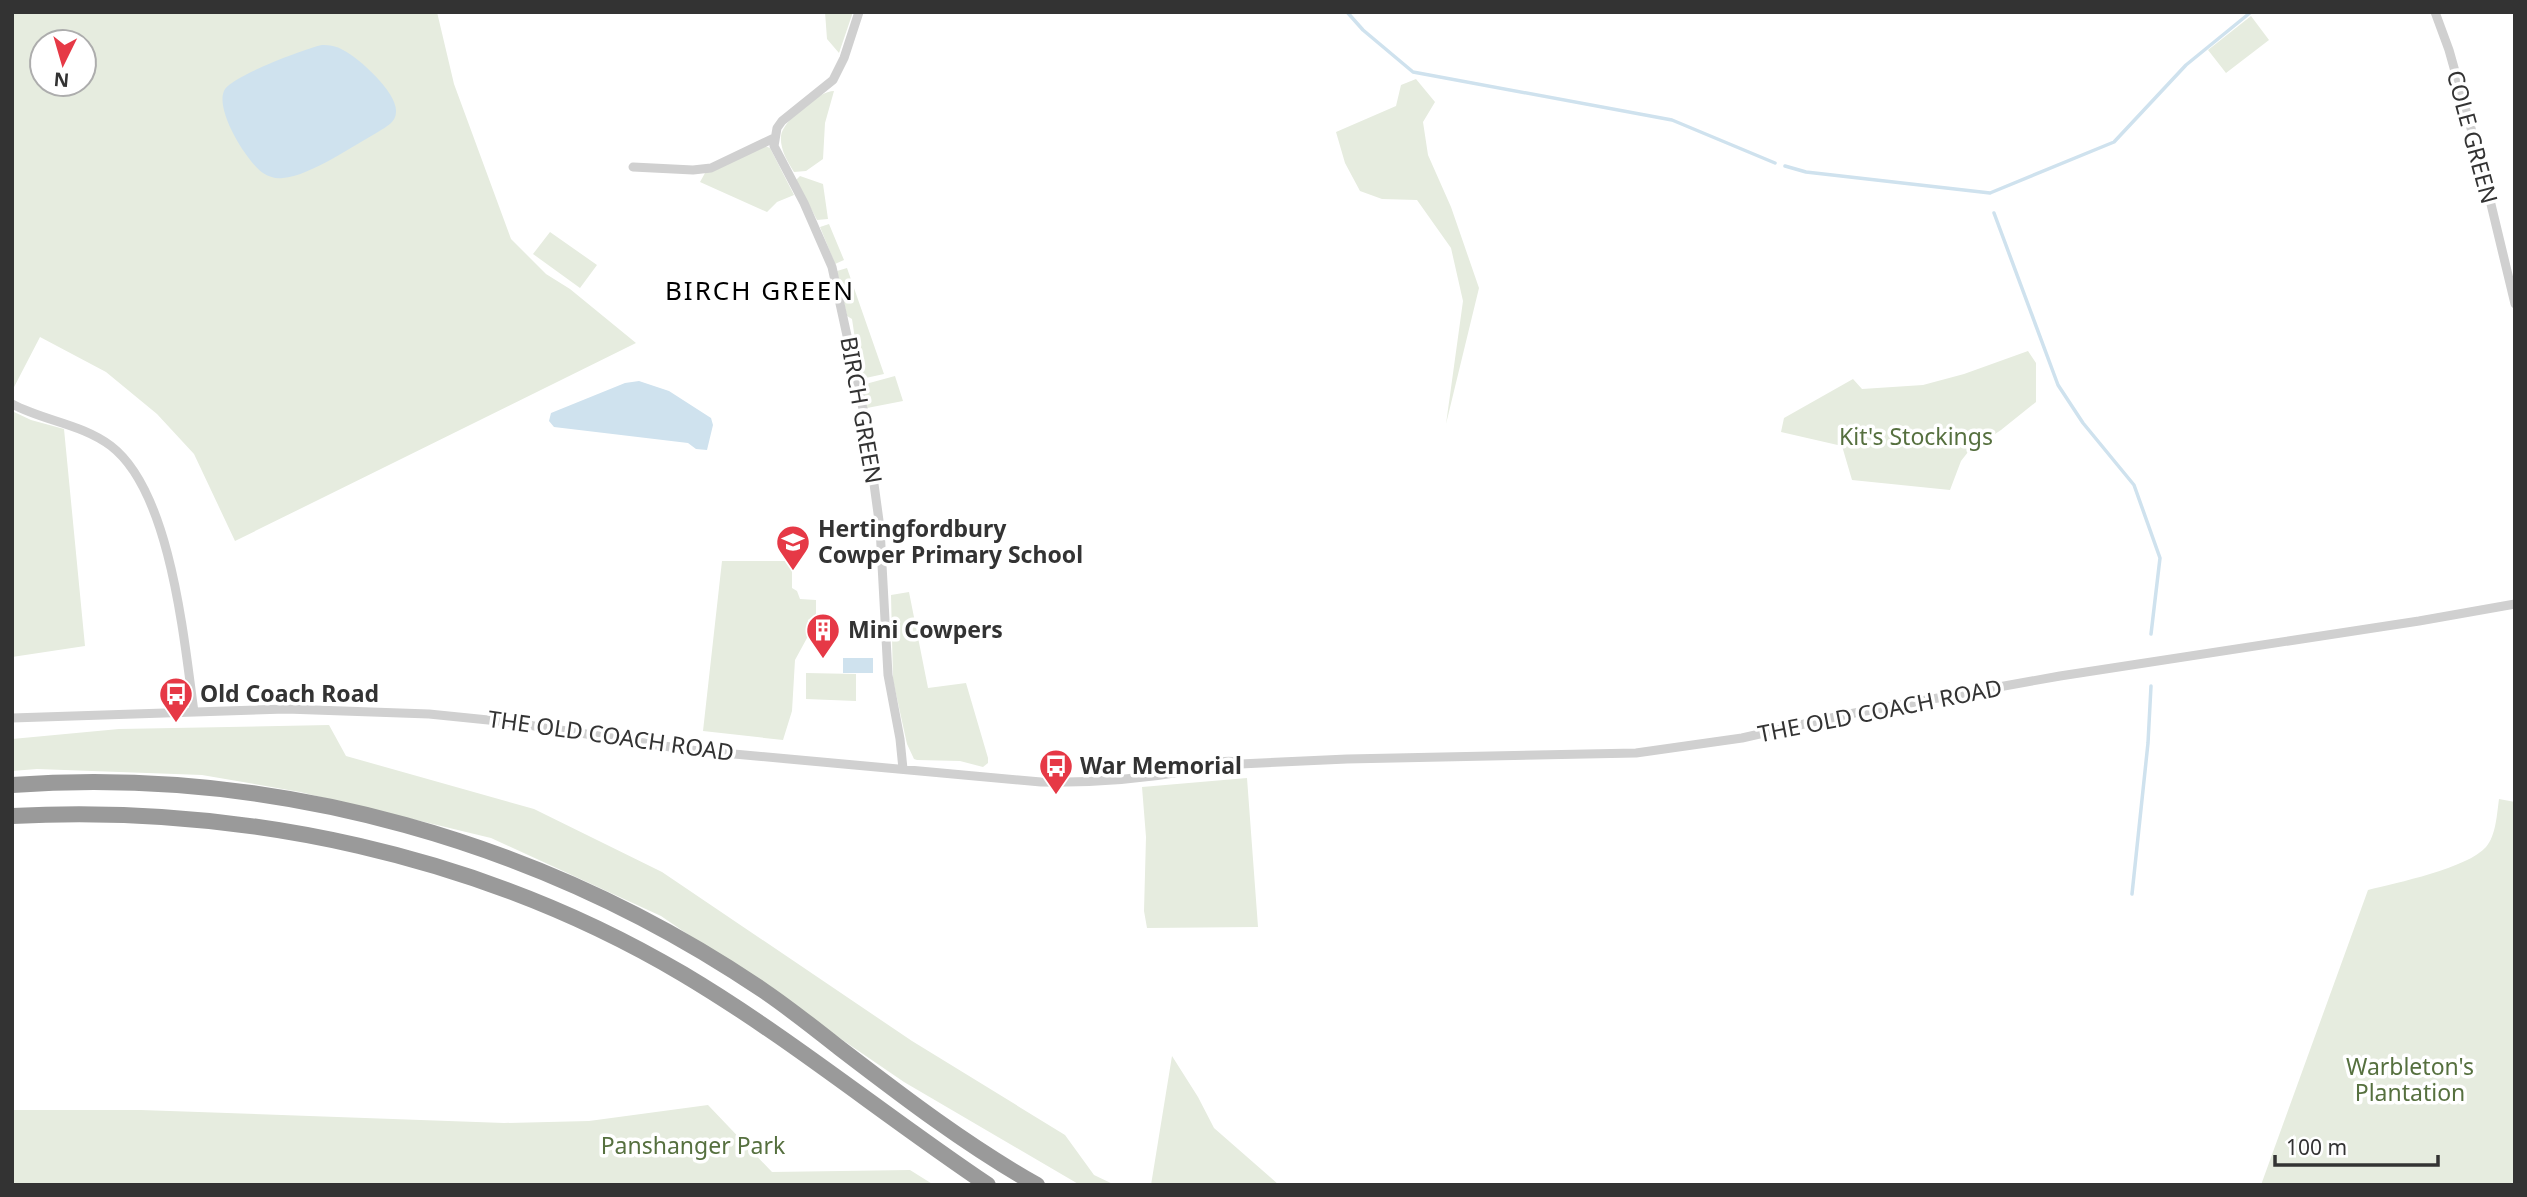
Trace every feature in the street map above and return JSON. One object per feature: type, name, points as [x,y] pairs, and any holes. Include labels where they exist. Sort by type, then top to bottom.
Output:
[{"type":"highway","points":[[12,785],[118,781],[298,799],[420,829],[530,866],[637,914],[765,991],[968,1142],[1037,1185]]},
{"type":"highway","points":[[12,816],[111,814],[247,824],[370,849],[473,877],[587,924],[682,974],[796,1049],[988,1185]]},
{"type":"street","points":[[633,167],[693,170],[711,167],[774,138],[782,121],[832,80],[844,58],[859,12]]},
{"type":"street","name":"COLE GREEN","points":[[2435,12],[2449,50],[2480,158],[2515,304]]},
{"type":"street","name":"BIRCH GREEN","points":[[774,138],[779,157],[804,203],[832,267],[851,349],[865,418],[879,515],[888,676],[903,769]]},
{"type":"street","points":[[12,404],[100,438],[121,454],[142,484],[164,545],[178,609],[194,712]]},
{"type":"street","name":"THE OLD COACH ROAD","points":[[12,718],[330,709],[429,714],[508,722],[690,750],[1070,783],[1122,780],[1208,768],[1218,770],[1234,768],[1240,764],[1636,753],[1742,738],[1849,714],[2060,676],[2515,604]]},
{"type":"green space","points":[[12,12],[437,12],[454,84],[511,239],[546,274],[570,289],[636,343],[235,541],[194,454],[157,414],[106,372],[40,337],[12,391]]},
{"type":"green space","points":[[825,12],[853,12],[839,53],[827,39]]},
{"type":"green space","points":[[2251,16],[2269,40],[2226,73],[2208,50]]},
{"type":"green space","points":[[1416,79],[1435,102],[1423,122],[1428,155],[1451,207],[1479,288],[1446,424],[1463,301],[1451,248],[1417,200],[1382,199],[1360,191],[1345,163],[1336,132],[1396,106],[1401,85]]},
{"type":"green space","points":[[834,91],[825,123],[823,159],[806,171],[794,172],[782,146],[783,129],[811,101]]},
{"type":"green space","points":[[763,145],[770,148],[794,195],[777,202],[767,212],[700,182],[705,173]]},
{"type":"green space","points":[[800,176],[823,184],[828,219],[817,220],[796,180]]},
{"type":"green space","points":[[829,224],[844,260],[835,264],[820,227]]},
{"type":"green space","points":[[550,232],[597,265],[580,288],[533,254]]},
{"type":"green space","points":[[847,268],[884,374],[861,379],[852,319],[847,316],[837,271]]},
{"type":"green space","name":"Kit's Stockings","points":[[2028,351],[2036,363],[2036,402],[1968,452],[1961,461],[1950,490],[1852,480],[1842,446],[1781,432],[1784,418],[1853,379],[1862,389],[1923,385],[1964,374]]},
{"type":"green space","points":[[895,376],[903,401],[867,408],[862,385]]},
{"type":"green space","points":[[12,411],[31,420],[64,429],[85,646],[12,657]]},
{"type":"green space","points":[[722,561],[792,561],[792,588],[797,591],[800,599],[816,600],[816,614],[808,620],[807,638],[795,660],[792,711],[783,740],[703,731]]},
{"type":"green space","points":[[909,592],[928,688],[966,683],[988,758],[988,763],[983,767],[960,761],[917,760],[907,744],[893,680],[891,595]]},
{"type":"green space","points":[[806,673],[856,674],[856,701],[806,699]]},
{"type":"green space","points":[[329,725],[346,756],[534,809],[662,872],[912,1041],[1065,1135],[1094,1175],[1115,1185],[1080,1185],[904,1082],[661,916],[491,838],[300,792],[202,775],[37,769],[12,771],[12,739],[119,729]]},
{"type":"green space","points":[[1247,778],[1258,927],[1147,928],[1144,911],[1146,837],[1142,787]]},
{"type":"green space","name":"Warbleton's Plantation","points":[[2499,799],[2515,802],[2515,1185],[2261,1185],[2368,890],[2431,874],[2477,855],[2492,837]]},
{"type":"green space","points":[[1172,1056],[1214,1128],[1279,1185],[1151,1185]]},
{"type":"green space","name":"Panshanger Park","points":[[708,1105],[772,1172],[910,1170],[934,1185],[12,1185],[12,1110],[141,1110],[504,1123],[589,1121]]},
{"type":"water","points":[[322,45],[341,49],[367,68],[391,95],[396,116],[384,128],[319,166],[294,176],[270,177],[256,167],[234,134],[224,109],[225,89],[255,70]]},
{"type":"water","points":[[639,381],[669,391],[711,418],[713,425],[707,450],[696,449],[688,443],[554,427],[549,421],[551,413],[625,383]]},
{"type":"water","points":[[843,658],[873,658],[873,673],[843,673]]},
{"type":"waterway","points":[[1347,12],[1363,30],[1413,72],[1672,120],[1775,163]]},
{"type":"waterway","points":[[1990,193],[2114,142],[2186,65],[2251,12]]},
{"type":"waterway","points":[[1785,166],[1806,172],[1990,193]]},
{"type":"waterway","points":[[1994,213],[2058,385],[2083,423],[2134,485],[2160,558],[2151,634]]},
{"type":"waterway","points":[[2132,894],[2148,743],[2151,686]]},
{"type":"place","name":"Hertingfordbury Cowper Primary School","points":[[793,572]]},
{"type":"place","name":"Mini Cowpers","points":[[823,660]]},
{"type":"place","name":"Old Coach Road","points":[[176,724]]},
{"type":"place","name":"War Memorial","points":[[1056,796]]},
{"type":"district","name":"BIRCH GREEN","points":[[760,291]]}]
